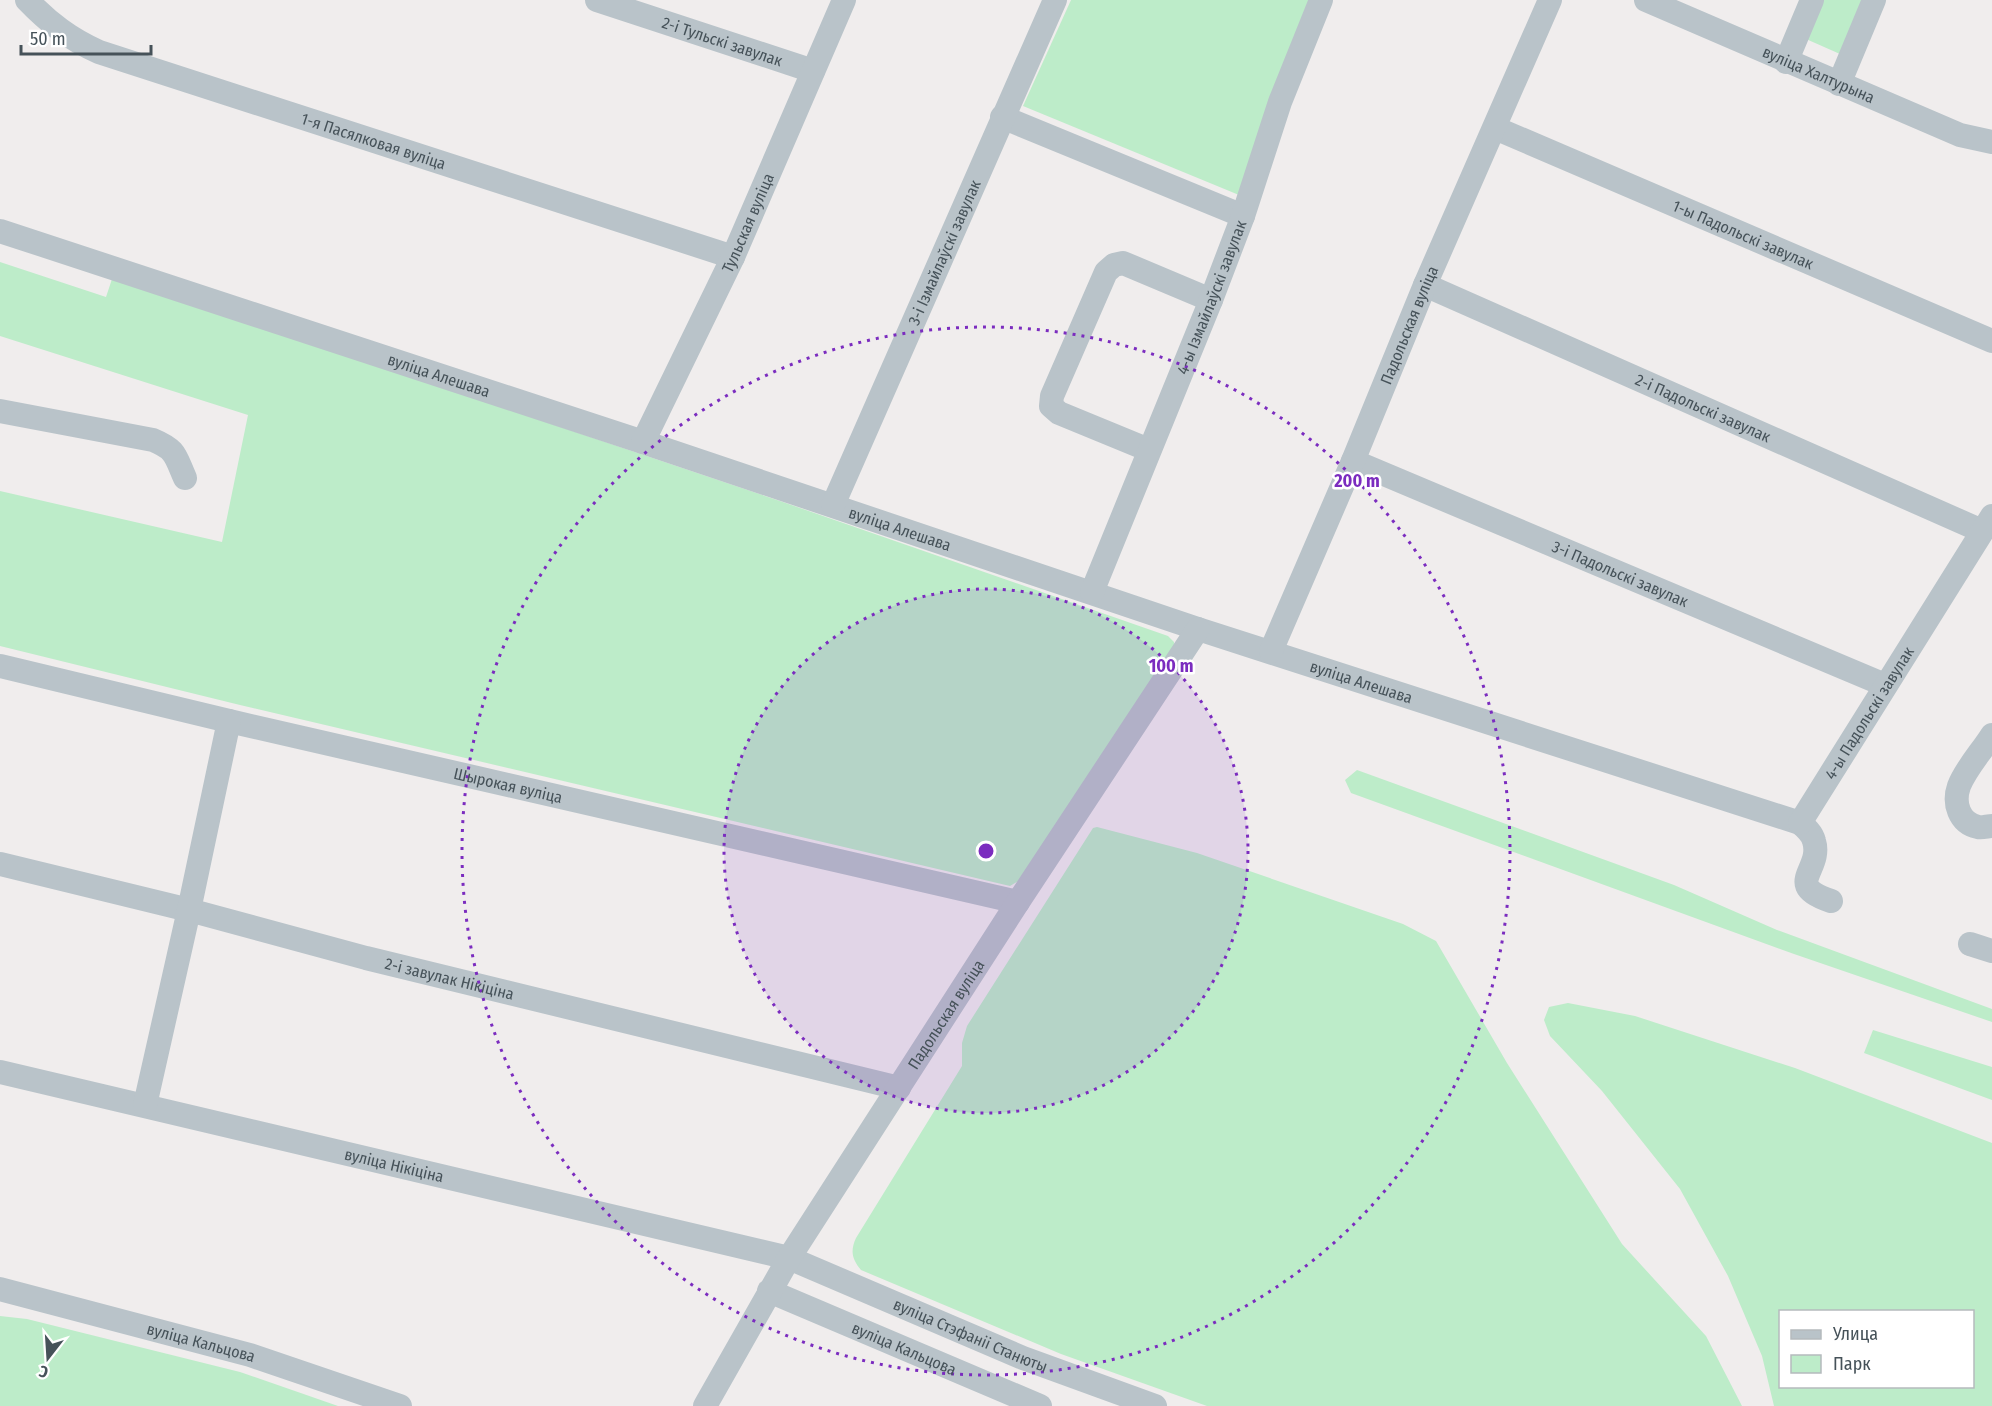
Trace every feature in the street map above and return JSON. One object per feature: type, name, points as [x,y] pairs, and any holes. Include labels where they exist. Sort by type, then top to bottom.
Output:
[{"type":"street","name":"1-я Пасялковая вуліца","points":[[27,0],[53,25],[75,41],[99,52],[733,257]]},
{"type":"street","name":"2-і Тульскі завулак","points":[[597,0],[813,71]]},
{"type":"street","name":"Тульская вуліца","points":[[644,442],[733,257],[844,0]]},
{"type":"street","name":"3-і Ізмайлаўскі завулак","points":[[833,506],[1055,0]]},
{"type":"street","name":"4-ы Ізмайлаўскі завулак","points":[[1092,592],[1244,216],[1280,102],[1321,0]]},
{"type":"street","name":"Падольская вуліца","points":[[1271,651],[1353,461],[1425,285],[1550,0]]},
{"type":"street","name":"вуліца Халтурына","points":[[1646,0],[1960,135],[1992,142]]},
{"type":"street","points":[[1786,62],[1812,0]]},
{"type":"street","points":[[1839,84],[1874,0]]},
{"type":"street","points":[[1002,117],[1244,216]]},
{"type":"street","name":"1-ы Падольскі завулак","points":[[1495,128],[1992,341]]},
{"type":"street","name":"вуліца Алешава","points":[[0,231],[644,442],[1198,629],[1800,823]]},
{"type":"street","points":[[1149,450],[1059,413],[1052,406],[1052,396],[1106,272],[1114,265],[1123,263],[1211,300]]},
{"type":"street","name":"2-і Падольскі завулак","points":[[1425,285],[1987,523]]},
{"type":"street","points":[[0,411],[153,440],[168,446],[173,451],[185,478]]},
{"type":"street","name":"3-і Падольскі завулак","points":[[1353,461],[1885,685]]},
{"type":"street","name":"4-ы Падольскі завулак","points":[[1800,823],[1987,523]]},
{"type":"street","name":"Падольская вуліца","points":[[705,1406],[789,1258],[1018,902],[1198,629]]},
{"type":"street","name":"Шырокая вуліца","points":[[0,666],[229,721],[1018,902]]},
{"type":"street","points":[[144,1106],[229,721]]},
{"type":"street","points":[[1992,735],[1959,786],[1957,796],[1958,811],[1964,820],[1978,827],[1992,826]]},
{"type":"street","points":[[1800,823],[1811,833],[1816,844],[1806,880],[1807,888],[1812,894],[1831,902]]},
{"type":"street","name":"2-і завулак Нікіціна","points":[[0,864],[189,910],[366,958],[899,1088]]},
{"type":"street","name":"вуліца Нікіціна","points":[[0,1072],[789,1258]]},
{"type":"street","name":"вуліца Стэфаніі Станюты","points":[[789,1258],[1023,1358],[1155,1406]]},
{"type":"street","name":"вуліца Кальцова","points":[[0,1289],[250,1355],[400,1406]]},
{"type":"street","name":"вуліца Кальцова","points":[[769,1291],[1041,1406]]},
{"type":"green space","points":[[1071,0],[1310,0],[1239,195],[1023,106]]},
{"type":"green space","points":[[1812,0],[1874,0],[1849,58],[1797,35]]},
{"type":"green space","points":[[0,262],[106,297],[113,276],[780,501],[1168,636],[1174,642],[1174,649],[1022,879],[1010,886],[240,705],[0,646],[0,491],[222,542],[248,415],[0,336]]},
{"type":"green space","points":[[1357,770],[1674,885],[1777,930],[1992,1009],[1992,1022],[1794,954],[1351,793],[1345,780]]},
{"type":"green space","points":[[1097,827],[1197,853],[1403,924],[1436,941],[1507,1063],[1622,1244],[1706,1336],[1742,1406],[1207,1406],[1061,1354],[861,1270],[853,1255],[856,1238],[962,1066],[962,1043],[967,1026],[1093,828]]},
{"type":"green space","points":[[1568,1003],[1635,1016],[1795,1068],[1992,1143],[1992,1406],[1774,1406],[1762,1356],[1728,1276],[1680,1189],[1602,1091],[1550,1036],[1544,1020],[1549,1007]]},
{"type":"green space","points":[[1873,1030],[1992,1067],[1992,1100],[1864,1053]]},
{"type":"green space","points":[[0,1316],[27,1319],[240,1372],[338,1406],[0,1406]]}]
